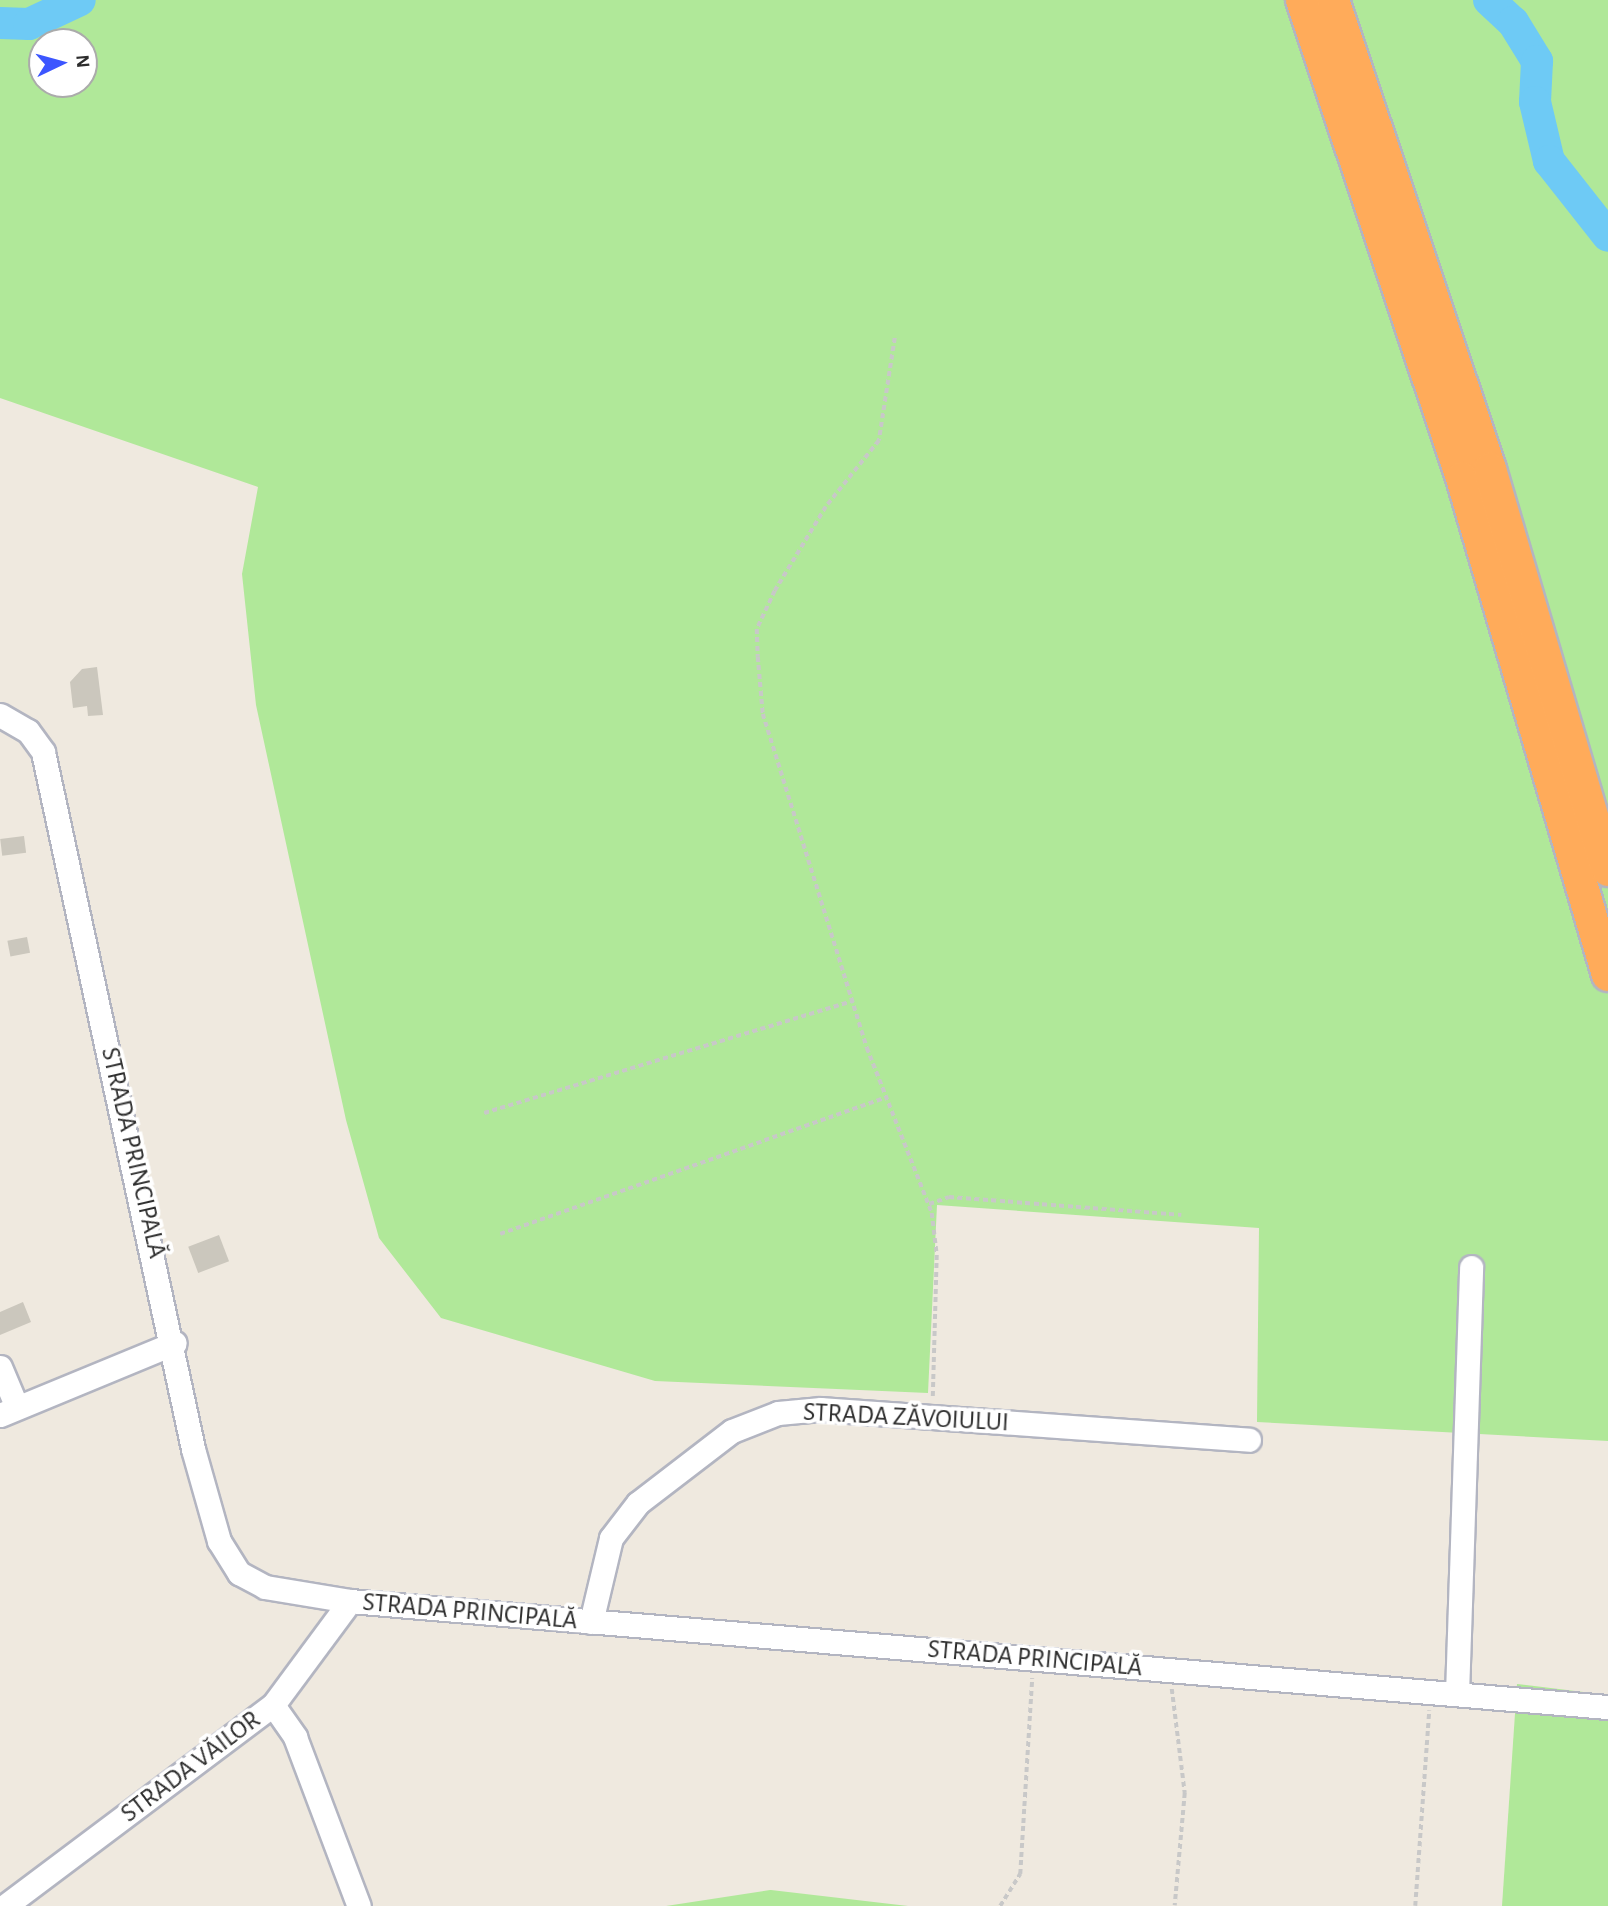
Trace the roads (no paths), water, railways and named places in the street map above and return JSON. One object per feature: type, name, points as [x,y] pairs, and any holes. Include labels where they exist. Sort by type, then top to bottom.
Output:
[{"type":"highway","points":[[1302,0],[1396,226],[1608,870]]},
{"type":"highway","points":[[1333,0],[1608,975]]},
{"type":"street","name":"STRADA PRINCIPALĂ","points":[[0,715],[28,731],[43,752],[212,1515],[239,1573],[265,1587],[350,1601],[1608,1707]]},
{"type":"street","points":[[1457,1694],[1472,1267]]},
{"type":"street","points":[[0,1367],[8,1410],[175,1343]]},
{"type":"street","name":"STRADA ZĂVOIULUI","points":[[592,1622],[611,1538],[671,1473],[732,1432],[778,1413],[821,1409],[1250,1440]]},
{"type":"street","name":"STRADA VĂILOR","points":[[5,1906],[273,1705],[350,1601]]},
{"type":"street","points":[[273,1705],[295,1737],[359,1906]]},
{"type":"waterway","points":[[0,23],[29,24],[80,0]]},
{"type":"waterway","points":[[1489,0],[1513,22],[1537,61],[1535,102],[1549,161],[1608,236]]}]
